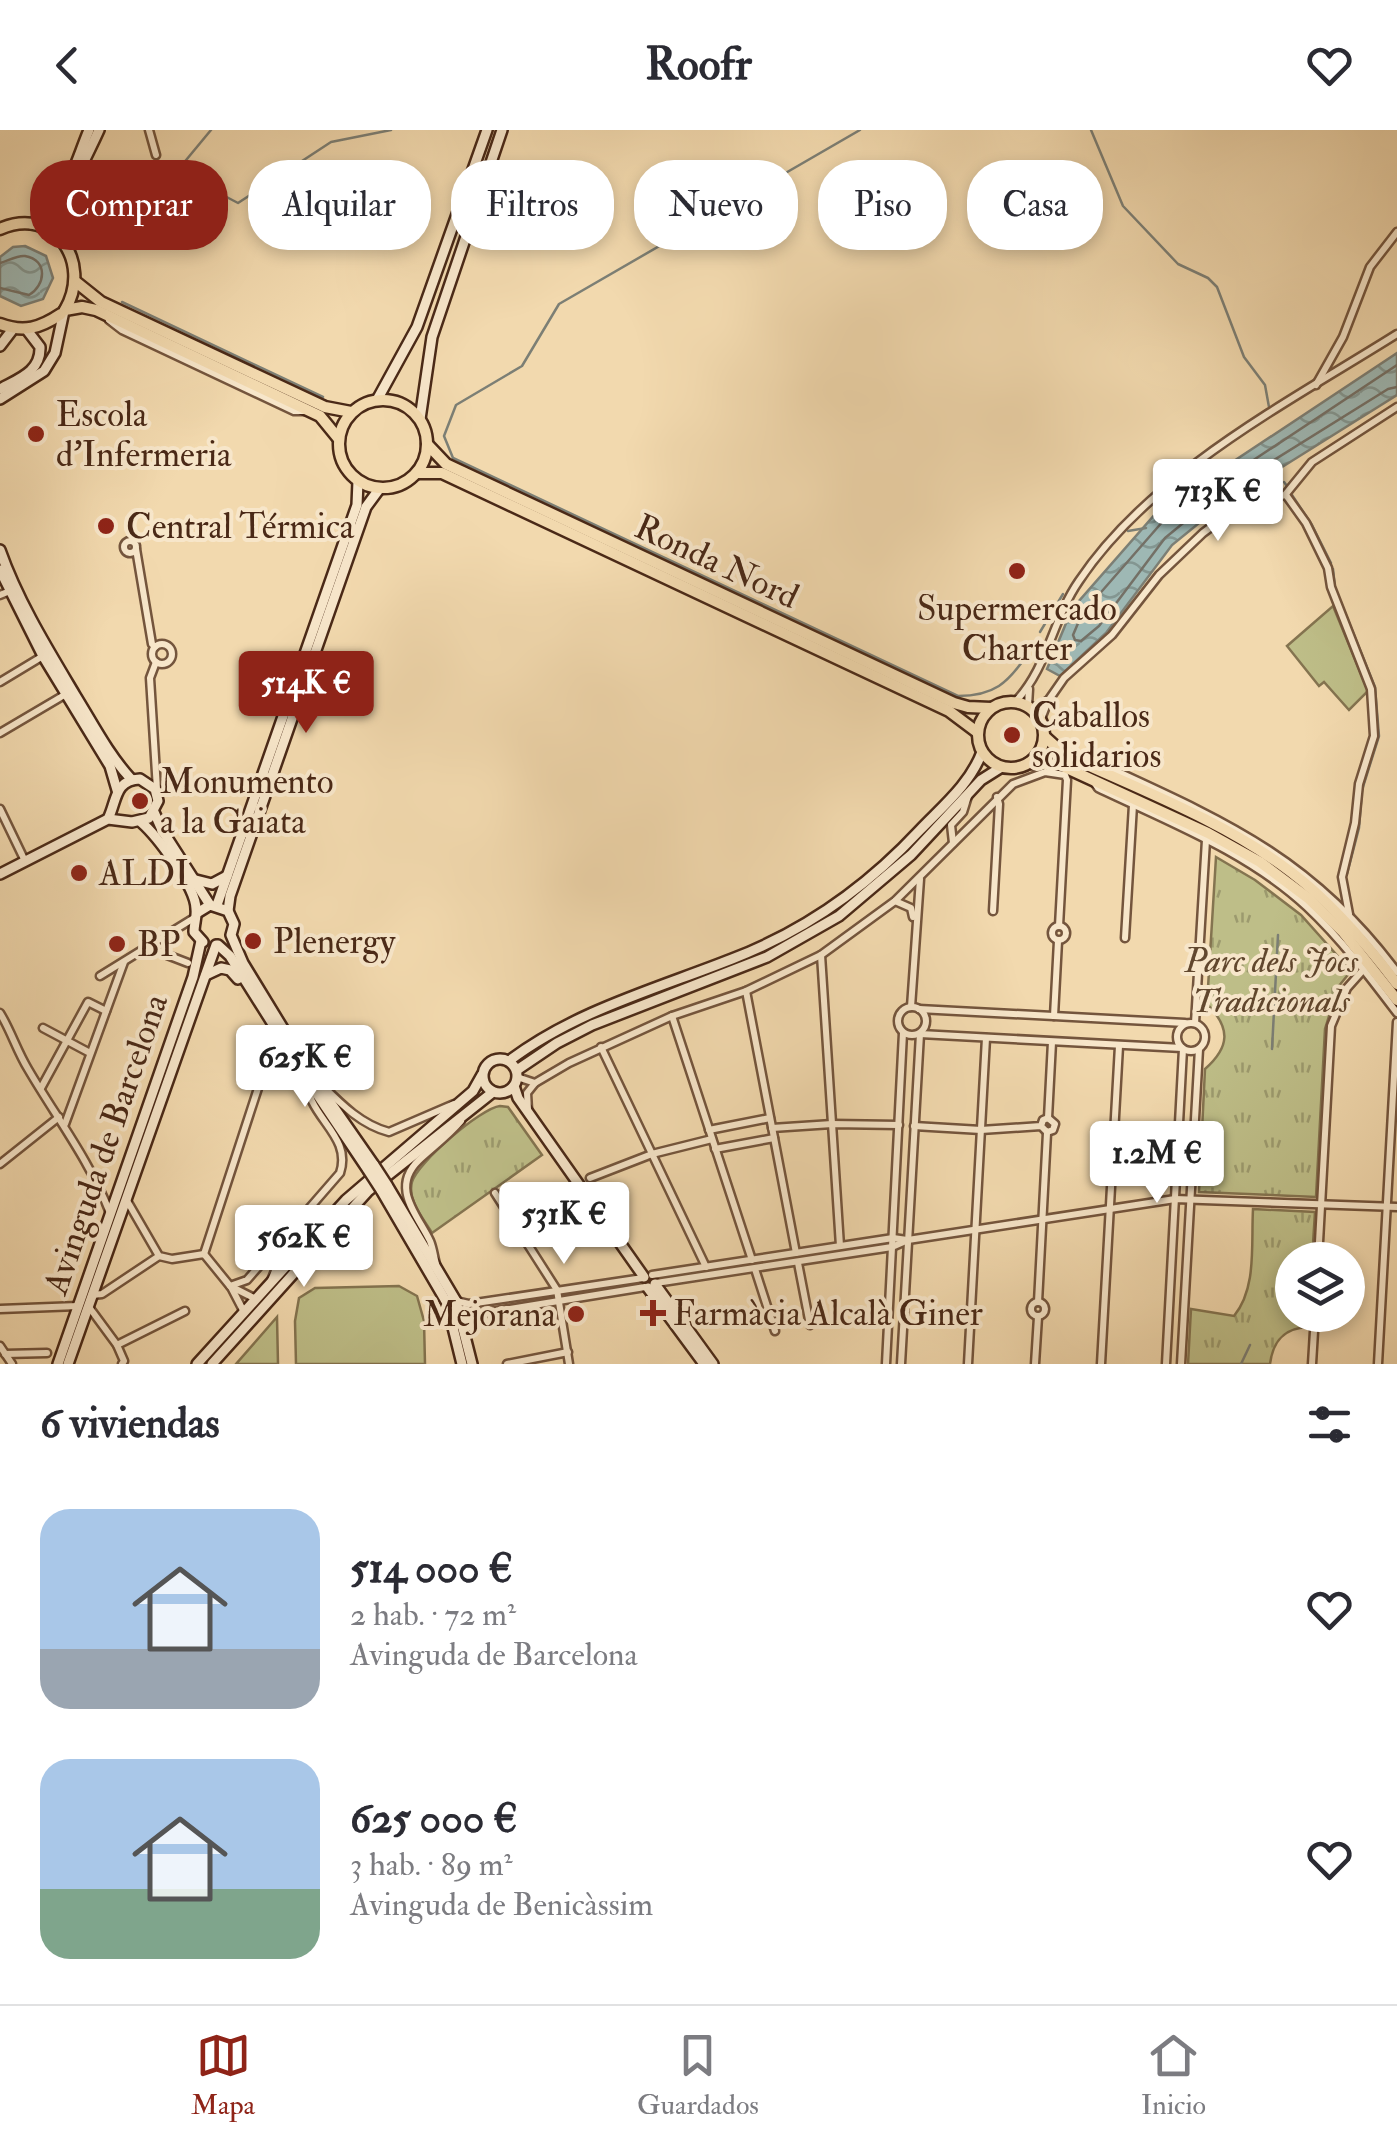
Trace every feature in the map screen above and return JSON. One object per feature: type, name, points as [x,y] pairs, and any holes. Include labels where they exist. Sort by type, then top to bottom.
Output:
[{"type":"main road","points":[[76,160],[89,130]]},
{"type":"main road","points":[[87,160],[100,130]]},
{"type":"main road","points":[[377,400],[416,327],[487,130]]},
{"type":"main road","points":[[351,412],[338,438],[340,457],[347,471],[358,481],[380,488],[395,487],[417,472],[427,444],[420,419],[422,386],[436,320],[502,130]]},
{"type":"main road","points":[[0,230],[30,224]]},
{"type":"main road","points":[[0,399],[44,371],[55,354],[63,312],[76,282],[74,260],[68,250]]},
{"type":"main road","points":[[76,282],[88,293],[132,316],[325,407],[351,412],[377,400],[392,400],[420,419]]},
{"type":"main road","points":[[0,324],[27,330],[45,325],[63,312],[82,307],[96,310],[320,416],[338,438]]},
{"type":"main road","points":[[0,346],[13,329]]},
{"type":"main road","points":[[0,389],[37,365],[40,347],[27,330]]},
{"type":"main road","name":"Ronda Nord","points":[[427,444],[446,464],[922,688],[968,708],[991,708]]},
{"type":"main road","name":"Ronda Nord","points":[[417,472],[442,474],[950,711],[977,732]]},
{"type":"main road","points":[[196,915],[214,905],[229,874],[357,504],[358,481]]},
{"type":"main road","points":[[380,488],[366,507],[234,884],[228,911],[234,924],[231,935],[243,963],[309,1077],[437,1266],[463,1319],[472,1364]]},
{"type":"main road","points":[[0,550],[50,652],[115,762],[131,780]]},
{"type":"main road","points":[[0,570],[5,593],[110,766],[116,790],[108,819]]},
{"type":"main road","points":[[1029,764],[1041,751],[1045,736],[1041,719],[1030,708],[1015,702],[991,708],[977,732],[989,762],[1000,768],[1017,769],[1029,764],[1060,765],[1236,847],[1285,879],[1343,932],[1397,1000]]},
{"type":"main road","points":[[1045,736],[1065,755],[1212,824],[1290,871],[1350,926],[1397,984]]},
{"type":"main road","points":[[212,1364],[352,1206],[465,1104],[492,1060],[509,1061],[589,1015],[762,946],[834,906],[904,848],[962,786],[982,752]]},
{"type":"main road","points":[[197,1364],[363,1183],[465,1104],[498,1092],[558,1042],[592,1024],[736,970],[798,942],[871,892],[981,780],[1000,768]]},
{"type":"main road","points":[[116,790],[131,780],[147,782],[193,879],[214,905],[228,911]]},
{"type":"main road","points":[[114,806],[124,819]]},
{"type":"main road","points":[[141,822],[156,807]]},
{"type":"main road","points":[[0,874],[108,819],[141,822],[155,834],[194,897],[198,937],[230,956],[276,1033],[309,1077]]},
{"type":"main road","points":[[193,879],[212,884],[229,874]]},
{"type":"main road","points":[[217,945],[231,935]]},
{"type":"main road","name":"Avinguda de Barcelona","points":[[58,1364],[86,1302],[122,1195],[200,954],[198,937]]},
{"type":"main road","name":"Avinguda de Barcelona","points":[[68,1364],[110,1214],[122,1195],[217,945]]},
{"type":"main road","name":"Avinguda de Barcelona","points":[[202,980],[210,971],[221,968],[230,970],[245,983]]},
{"type":"main road","points":[[509,1061],[518,1098],[704,1364]]},
{"type":"main road","points":[[482,1075],[485,1085],[518,1098]]},
{"type":"main road","points":[[384,1188],[447,1303],[462,1364]]},
{"type":"main road","points":[[649,1281],[663,1294],[713,1364]]},
{"type":"street","points":[[80,130],[84,142]]},
{"type":"street","points":[[149,130],[156,155]]},
{"type":"street","points":[[1315,386],[1343,337],[1370,267],[1397,232]]},
{"type":"street","points":[[1015,702],[1028,688],[1078,582],[1152,499],[1223,445],[1397,334]]},
{"type":"street","points":[[1041,719],[1064,678],[1130,616],[1159,575],[1203,533],[1250,504],[1285,495],[1312,462],[1397,407]]},
{"type":"street","points":[[1285,495],[1306,523],[1328,568],[1331,586],[1371,689],[1374,736],[1358,784],[1342,878],[1349,914]]},
{"type":"street","points":[[133,552],[155,646]]},
{"type":"street","points":[[155,646],[165,644],[172,652],[168,662],[156,662]]},
{"type":"street","points":[[155,646],[152,657],[156,662]]},
{"type":"street","points":[[0,682],[44,656]]},
{"type":"street","points":[[156,662],[150,678],[156,807]]},
{"type":"street","points":[[1028,688],[1030,708],[1048,701]]},
{"type":"street","points":[[0,734],[66,694]]},
{"type":"street","points":[[1075,760],[1097,762],[1243,832],[1293,864],[1349,914],[1397,972]]},
{"type":"street","points":[[147,782],[157,766]]},
{"type":"street","points":[[529,1114],[526,1101],[535,1082],[601,1047],[672,1016],[746,991],[821,955],[895,902],[996,798],[1028,776],[1045,772],[1065,775],[1067,780],[1059,926],[1051,931],[1052,938],[1058,941],[1054,1016]]},
{"type":"street","points":[[1090,778],[1098,788],[1257,868],[1304,904],[1364,970],[1397,1014]]},
{"type":"street","points":[[953,844],[951,825],[969,794]]},
{"type":"street","points":[[993,911],[999,804],[996,798]]},
{"type":"street","points":[[1125,938],[1134,805]]},
{"type":"street","points":[[0,809],[26,860]]},
{"type":"street","points":[[1181,1364],[1198,1049],[1205,1034],[1195,1022],[1206,840]]},
{"type":"street","points":[[915,1008],[915,922],[920,879]]},
{"type":"street","points":[[909,889],[918,899]]},
{"type":"street","points":[[909,889],[915,922]]},
{"type":"street","points":[[895,902],[911,908]]},
{"type":"street","points":[[100,976],[196,915]]},
{"type":"street","points":[[177,930],[198,937]]},
{"type":"street","points":[[148,948],[188,962]]},
{"type":"street","points":[[821,955],[840,1246]]},
{"type":"street","points":[[64,1125],[124,962]]},
{"type":"street","points":[[1319,1242],[1331,1026],[1346,988],[1364,970]]},
{"type":"street","points":[[746,991],[810,1325]]},
{"type":"street","points":[[41,1090],[88,1002],[106,1011]]},
{"type":"street","points":[[1195,1022],[915,1008],[903,1010],[898,1017],[898,1026],[911,1036],[1198,1049]]},
{"type":"street","points":[[901,1364],[920,1034],[926,1026],[926,1016],[915,1008]]},
{"type":"street","points":[[0,1013],[101,1190],[110,1214]]},
{"type":"street","points":[[672,1016],[752,1260]]},
{"type":"street","points":[[1378,1364],[1397,1022]]},
{"type":"street","points":[[1166,1364],[1183,1049],[1177,1040],[1178,1030],[1185,1023]]},
{"type":"street","points":[[42,1028],[90,1053]]},
{"type":"street","points":[[204,1254],[276,1033]]},
{"type":"street","points":[[886,1364],[903,1033]]},
{"type":"street","points":[[968,1364],[986,1038]]},
{"type":"street","points":[[1048,1118],[1052,1042]]},
{"type":"street","points":[[1102,1364],[1119,1046]]},
{"type":"street","points":[[601,1047],[706,1267]]},
{"type":"street","points":[[268,1064],[291,1055]]},
{"type":"street","points":[[309,1077],[346,1108],[389,1132],[465,1104]]},
{"type":"street","points":[[230,1286],[246,1280],[340,1173],[343,1150],[312,1100],[309,1077]]},
{"type":"street","points":[[516,1079],[535,1082]]},
{"type":"street","points":[[437,1266],[431,1242],[406,1196],[407,1180],[414,1164],[448,1135],[465,1104]]},
{"type":"street","points":[[0,1164],[59,1117]]},
{"type":"street","points":[[709,1130],[770,1118]]},
{"type":"street","points":[[914,1126],[1053,1130],[1056,1124],[1048,1118]]},
{"type":"street","points":[[1035,1364],[1038,1317],[1030,1308],[1038,1302],[1043,1219],[1042,1120],[1048,1118]]},
{"type":"street","points":[[772,1128],[899,1125]]},
{"type":"street","points":[[715,1150],[774,1138]]},
{"type":"street","points":[[590,1178],[652,1154],[712,1139]]},
{"type":"street","points":[[101,1190],[122,1195],[159,1256],[172,1259],[204,1254]]},
{"type":"street","points":[[495,1193],[557,1290],[569,1364]]},
{"type":"street","points":[[456,1302],[626,1280],[669,1282],[755,1269],[840,1246],[893,1238],[908,1240],[1175,1198],[1397,1208]]},
{"type":"street","points":[[270,1282],[295,1224]]},
{"type":"street","points":[[463,1319],[626,1290],[706,1267],[892,1248],[908,1240]]},
{"type":"street","points":[[204,1254],[230,1286],[244,1312]]},
{"type":"street","points":[[0,1309],[86,1302],[159,1256]]},
{"type":"street","points":[[626,1290],[634,1260]]},
{"type":"street","points":[[755,1269],[775,1331]]},
{"type":"street","points":[[663,1294],[669,1282]]},
{"type":"street","points":[[230,1286],[256,1298]]},
{"type":"street","points":[[86,1302],[117,1345],[123,1363]]},
{"type":"street","points":[[477,1302],[480,1313]]},
{"type":"street","points":[[117,1345],[185,1312]]},
{"type":"street","points":[[1312,1364],[1314,1332]]},
{"type":"street","points":[[0,1346],[12,1364]]},
{"type":"street","points":[[507,1364],[568,1352]]},
{"type":"street","points":[[6,1354],[48,1354]]},
{"type":"green space","points":[[1333,606],[1368,691],[1349,710],[1324,682],[1319,686],[1287,646]]},
{"type":"green space","name":"Parc dels Jocs Tradicionals","points":[[1216,857],[1301,915],[1351,971],[1338,987],[1325,1029],[1316,1197],[1199,1192],[1205,1069],[1219,1053],[1224,1037],[1220,1021],[1207,1004]]},
{"type":"green space","points":[[500,1106],[508,1107],[542,1155],[432,1233],[412,1195],[416,1173],[465,1126]]},
{"type":"green space","points":[[1253,1209],[1315,1212],[1313,1242],[1275,1242],[1275,1332],[1289,1332],[1281,1337],[1270,1364],[1188,1364],[1191,1309],[1234,1316],[1246,1293]]},
{"type":"green space","points":[[399,1286],[417,1296],[424,1321],[425,1364],[296,1364],[299,1298],[315,1288]]},
{"type":"green space","points":[[277,1317],[278,1364],[236,1364]]},
{"type":"water","points":[[25,246],[46,256],[53,278],[43,299],[21,306],[0,296],[0,257],[13,247]]},
{"type":"water","points":[[1397,353],[1397,395],[1220,506],[1172,545],[1106,633],[1060,676],[1047,669],[1072,609],[1157,512]]},
{"type":"waterway","points":[[211,130],[177,171],[238,203],[331,142],[391,130]]},
{"type":"waterway","points":[[860,130],[559,304],[522,366],[456,405],[444,436],[453,458],[958,696],[981,694],[999,686],[1027,655]]},
{"type":"waterway","points":[[1091,130],[1123,206],[1178,264],[1208,278],[1217,287],[1244,357],[1265,385],[1269,407]]},
{"type":"waterway","points":[[122,302],[323,397]]},
{"type":"waterway","points":[[1284,482],[1287,486]]},
{"type":"waterway","points":[[1292,495],[1331,563]]},
{"type":"waterway","points":[[1128,531],[1146,528]]},
{"type":"waterway","points":[[1333,569],[1335,588],[1375,687],[1379,736],[1362,790],[1359,828],[1347,874]]},
{"type":"waterway","points":[[1040,632],[1063,594]]},
{"type":"waterway","points":[[1272,1049],[1278,935]]},
{"type":"waterway","points":[[1241,1364],[1250,1345]]},
{"type":"place","name":"Escola d'Infermeria","points":[[36,434]]},
{"type":"place","name":"Central Térmica","points":[[106,526]]},
{"type":"place","name":"Supermercado Charter","points":[[1017,571]]},
{"type":"place","name":"Caballos solidarios","points":[[1012,735]]},
{"type":"place","name":"Monumento a la Gaiata","points":[[140,801]]},
{"type":"place","name":"ALDI","points":[[79,873]]},
{"type":"place","name":"Plenergy","points":[[253,941]]},
{"type":"place","name":"BP","points":[[117,944]]},
{"type":"place","name":"Farmàcia Alcalà Giner","points":[[653,1313]]},
{"type":"place","name":"Mejorana","points":[[576,1314]]}]
